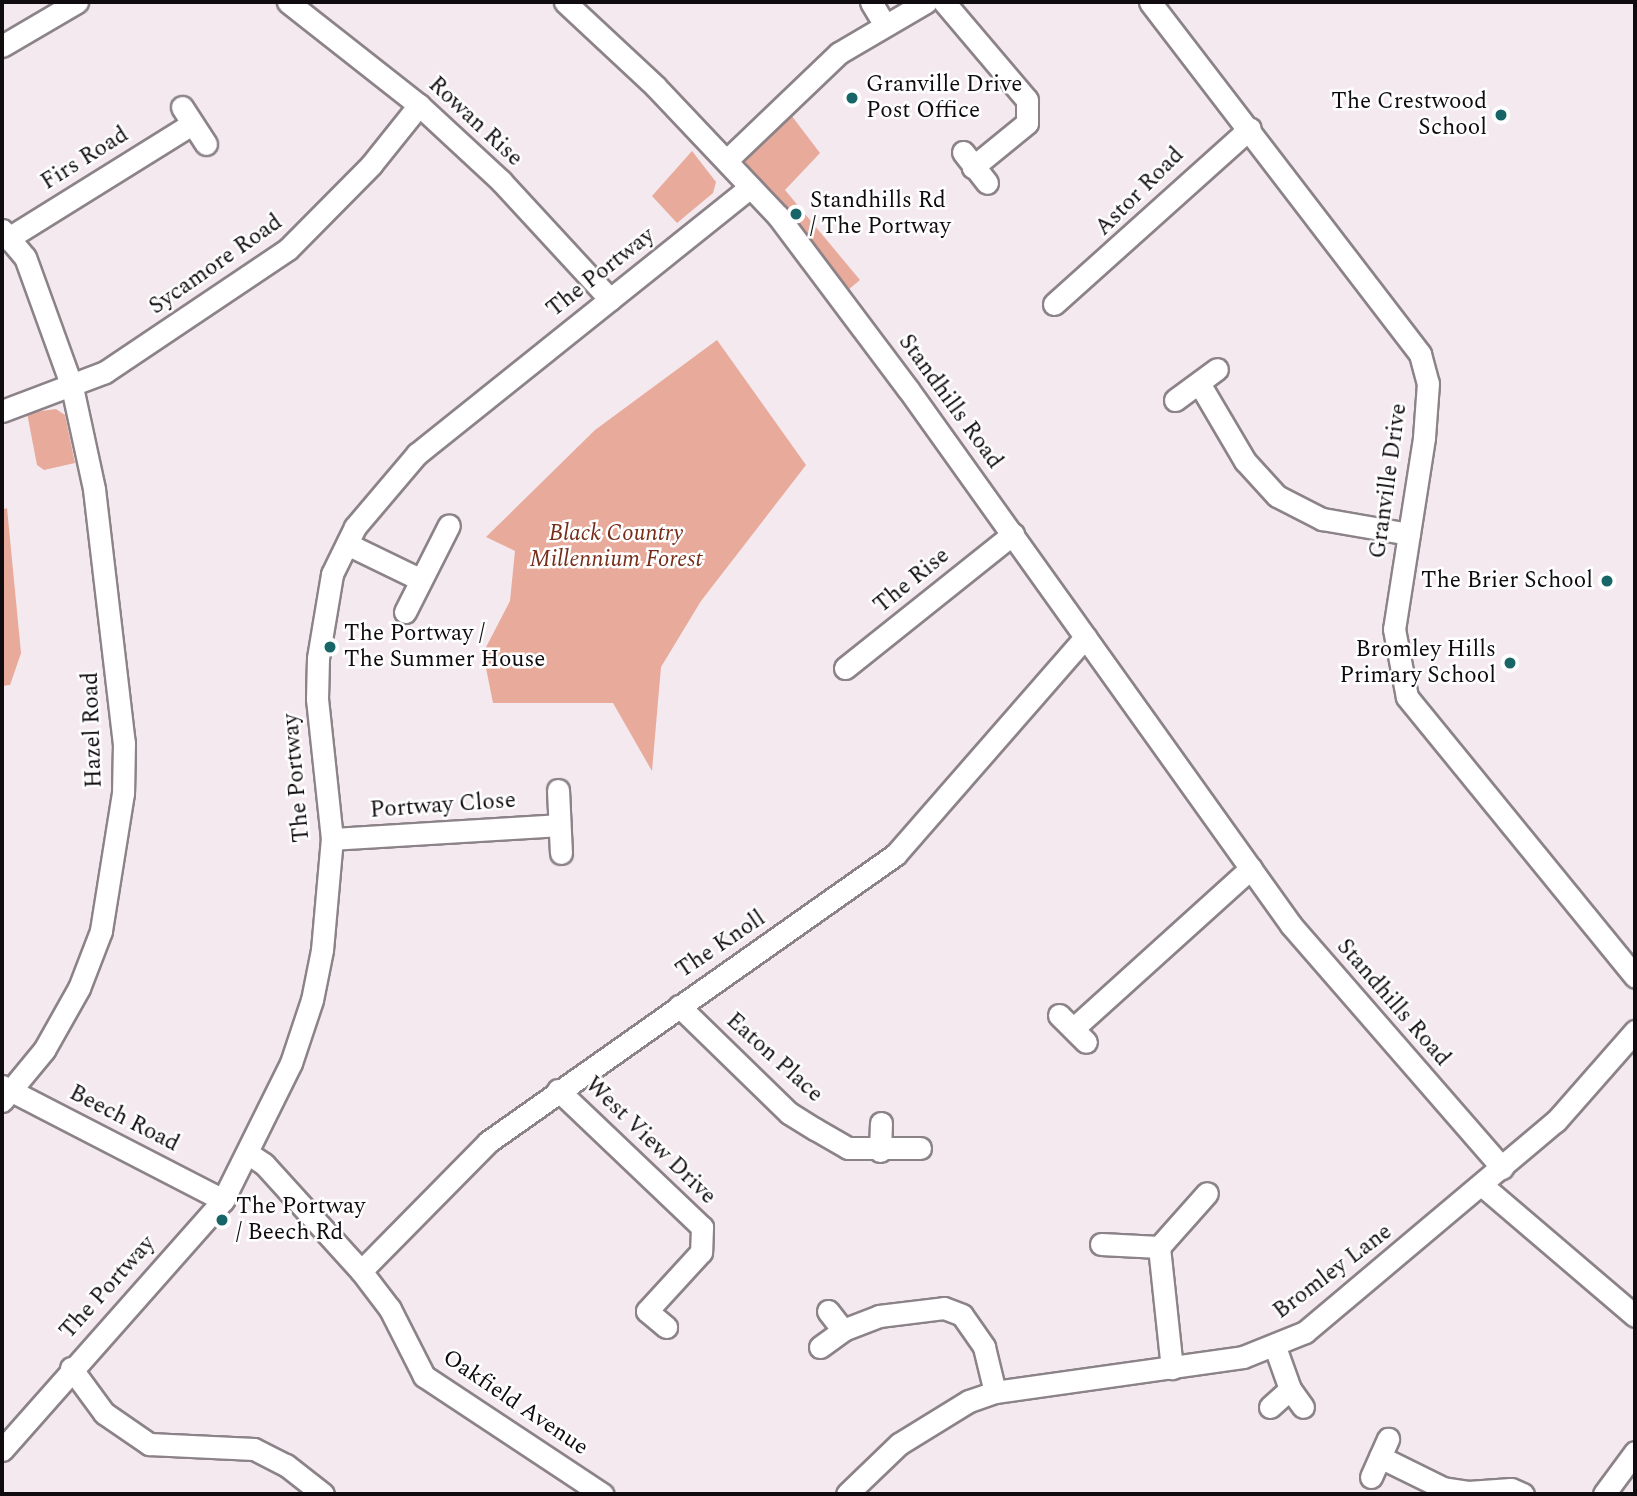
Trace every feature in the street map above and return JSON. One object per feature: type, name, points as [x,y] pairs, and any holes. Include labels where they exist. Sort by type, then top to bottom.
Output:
[{"type":"street","name":"Rowan Rise","points":[[288,2],[419,105],[501,181],[610,299]]},
{"type":"street","name":"Standhills Road","points":[[565,2],[727,160],[833,286],[1291,925],[1502,1168]]},
{"type":"street","points":[[871,2],[884,24]]},
{"type":"street","points":[[727,160],[806,81],[884,24],[926,2]]},
{"type":"street","points":[[944,2],[1027,100],[1027,123],[974,168]]},
{"type":"street","name":"Granville Drive","points":[[1150,2],[1250,128],[1420,354],[1428,383],[1424,438],[1394,629],[1407,697],[1635,977]]},
{"type":"street","points":[[2,46],[69,4]]},
{"type":"street","name":"Sycamore Road","points":[[2,411],[72,387],[144,347],[288,249],[371,165],[419,105]]},
{"type":"street","name":"Firs Road","points":[[4,234],[187,115],[206,144]]},
{"type":"street","name":"Astor Road","points":[[1067,302],[1250,128]]},
{"type":"street","name":"The Portway","points":[[2,1450],[71,1368],[122,1317],[223,1200],[249,1154],[291,1063],[312,1000],[322,950],[332,839],[317,699],[318,658],[332,574],[346,544],[377,497],[417,454],[750,187]]},
{"type":"street","name":"Hazel Road","points":[[4,234],[25,257],[72,387],[94,489],[117,658],[124,743],[122,793],[101,931],[79,988],[44,1050],[4,1092]]},
{"type":"street","points":[[1175,400],[1217,369]]},
{"type":"street","points":[[1199,383],[1245,461],[1277,496],[1322,519],[1409,534]]},
{"type":"street","points":[[405,612],[449,525]]},
{"type":"street","name":"The Rise","points":[[845,668],[1013,534]]},
{"type":"street","points":[[346,544],[421,580]]},
{"type":"street","name":"The Knoll","points":[[361,1271],[488,1142],[558,1090],[896,854],[1085,637]]},
{"type":"street","points":[[558,790],[561,853]]},
{"type":"street","name":"Portway Close","points":[[332,839],[559,825]]},
{"type":"street","points":[[1073,1028],[1251,868]]},
{"type":"street","name":"Eaton Place","points":[[679,1006],[789,1113],[848,1148],[880,1151],[920,1147]]},
{"type":"street","name":"Bromley Lane","points":[[847,1494],[899,1444],[928,1423],[995,1392],[1172,1368],[1275,1347],[1314,1325],[1483,1186],[1565,1111],[1635,1031]]},
{"type":"street","name":"West View Drive","points":[[558,1090],[702,1227],[701,1252],[647,1311],[666,1327]]},
{"type":"street","name":"Beech Road","points":[[4,1092],[223,1200]]},
{"type":"street","points":[[880,1151],[881,1123]]},
{"type":"street","name":"Oakfield Avenue","points":[[249,1154],[264,1164],[361,1271],[390,1309],[424,1376],[602,1494]]},
{"type":"street","points":[[1483,1186],[1633,1308]]},
{"type":"street","points":[[1172,1368],[1159,1247],[1207,1193]]},
{"type":"street","points":[[1101,1244],[1159,1247]]},
{"type":"street","points":[[820,1347],[843,1330],[879,1316],[916,1309],[944,1308],[962,1315],[984,1347],[995,1392]]},
{"type":"street","points":[[828,1311],[843,1330]]},
{"type":"street","points":[[1275,1347],[1290,1389],[1303,1407]]},
{"type":"street","points":[[71,1368],[104,1413],[149,1444],[254,1449],[286,1465],[323,1494]]},
{"type":"street","points":[[1270,1407],[1290,1389]]},
{"type":"street","points":[[1604,1494],[1635,1452]]},
{"type":"street","points":[[1379,1458],[1443,1488],[1468,1492],[1511,1489],[1522,1494]]},
{"type":"green space","points":[[788,111],[820,153],[785,190],[860,280],[848,290],[745,162],[749,152]]},
{"type":"green space","points":[[692,151],[716,182],[713,193],[677,223],[652,196]]},
{"type":"green space","name":"Black Country Millennium Forest","points":[[717,340],[806,465],[701,601],[661,667],[652,771],[613,703],[493,703],[483,653],[510,601],[515,551],[486,537],[595,430]]},
{"type":"green space","points":[[56,409],[65,415],[75,463],[44,470],[37,465],[27,413]]},
{"type":"green space","points":[[7,508],[21,653],[10,685],[2,686],[2,510]]},
{"type":"place","name":"Granville Drive Post Office","points":[[852,98]]},
{"type":"place","name":"The Crestwood School","points":[[1501,115]]},
{"type":"place","name":"Standhills Rd / The Portway","points":[[796,214]]},
{"type":"place","name":"The Brier School","points":[[1607,581]]},
{"type":"place","name":"The Portway / The Summer House","points":[[330,647]]},
{"type":"place","name":"Bromley Hills Primary School","points":[[1510,663]]},
{"type":"place","name":"The Portway / Beech Rd","points":[[222,1220]]}]
